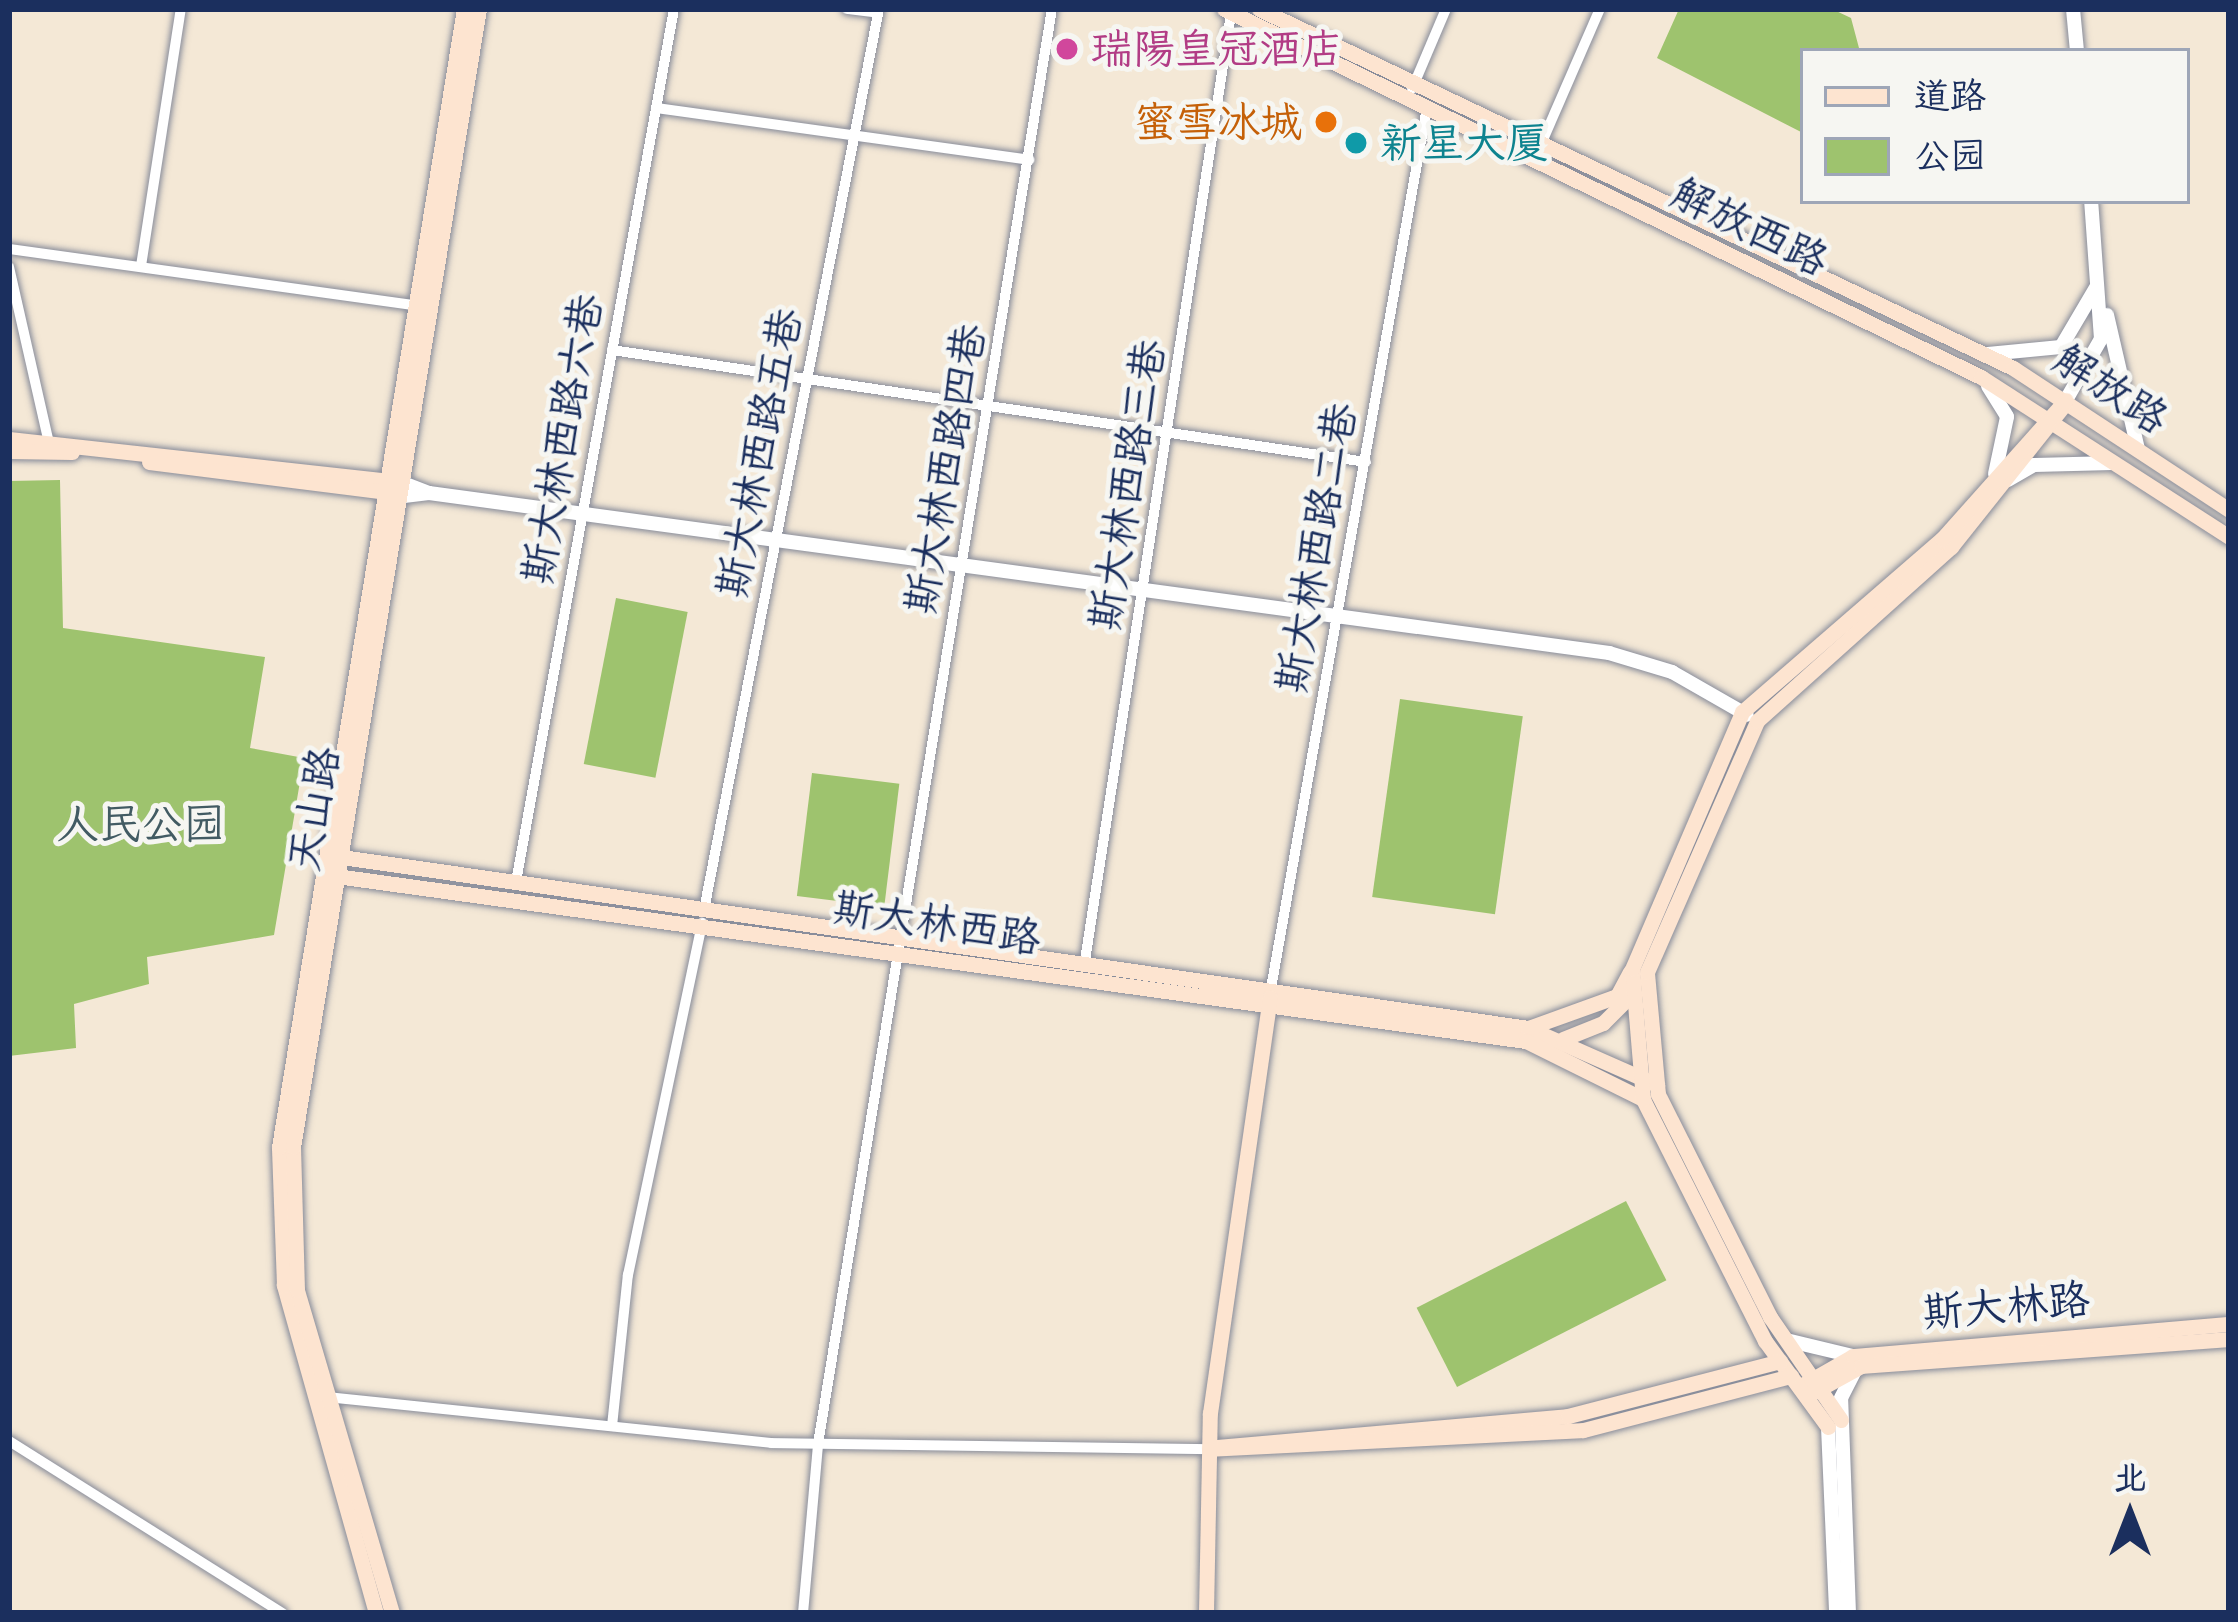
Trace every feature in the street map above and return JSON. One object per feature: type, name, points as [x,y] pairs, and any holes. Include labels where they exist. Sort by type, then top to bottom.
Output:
[{"type":"main road","name":"天山路","points":[[336,856],[387,486],[464,9]]},
{"type":"main road","name":"天山路","points":[[376,1613],[276,1216],[332,876],[405,490],[479,9]]},
{"type":"main road","name":"解放西路","points":[[1258,9],[1412,89],[2013,368]]},
{"type":"main road","name":"解放西路","points":[[1227,11],[1426,113],[1981,377],[2229,537]]},
{"type":"main road","name":"解放路","points":[[2013,368],[2229,510]]},
{"type":"main road","points":[[1563,1040],[1604,1023],[1632,993],[1749,717],[1951,547],[2066,400]]},
{"type":"main road","points":[[9,439],[48,438],[405,490]]},
{"type":"main road","points":[[9,451],[387,486]]},
{"type":"main road","name":"斯大林西路","points":[[336,856],[704,916],[1532,1036]]},
{"type":"main road","name":"斯大林西路","points":[[332,876],[704,916]]},
{"type":"main road","name":"斯大林西路","points":[[898,945],[1084,967],[1270,1000]]},
{"type":"main road","points":[[1532,1036],[1616,996],[1639,970]]},
{"type":"main road","points":[[1639,970],[1648,1083],[1643,1099]]},
{"type":"main road","points":[[1632,993],[1648,1083],[1805,1386]]},
{"type":"main road","points":[[1205,1613],[1209,1449],[1270,1000]]},
{"type":"main road","points":[[1532,1036],[1563,1040],[1648,1083]]},
{"type":"main road","points":[[1532,1036],[1643,1099],[1780,1361],[1835,1423]]},
{"type":"main road","name":"斯大林路","points":[[1209,1449],[1583,1430],[1805,1386],[1857,1361],[2229,1324]]},
{"type":"main road","name":"斯大林路","points":[[1857,1361],[2229,1340]]},
{"type":"main road","points":[[1209,1449],[1568,1416],[1780,1361]]},
{"type":"main road","name":"天山路","points":[[322,1398],[392,1613]]},
{"type":"street","points":[[141,266],[181,9]]},
{"type":"street","name":"斯大林西路六巷","points":[[516,882],[674,9]]},
{"type":"street","points":[[847,9],[878,11]]},
{"type":"street","name":"斯大林西路四巷","points":[[803,1613],[818,1444],[1052,9]]},
{"type":"street","points":[[1412,89],[1446,9]]},
{"type":"street","points":[[1539,148],[1600,9]]},
{"type":"street","points":[[2073,9],[2077,48]]},
{"type":"street","name":"斯大林西路五巷","points":[[612,1426],[628,1275],[704,916],[878,11]]},
{"type":"street","name":"斯大林西路三巷","points":[[1084,967],[1170,436],[1227,11]]},
{"type":"street","points":[[656,108],[1029,160]]},
{"type":"street","name":"斯大林西路二巷","points":[[1270,1000],[1426,113]]},
{"type":"street","points":[[2066,400],[2098,353],[2091,204]]},
{"type":"street","points":[[9,249],[415,305]]},
{"type":"street","points":[[9,267],[16,320],[48,438]]},
{"type":"street","points":[[1975,353],[2061,347],[2098,281]]},
{"type":"street","points":[[2098,281],[2138,449]]},
{"type":"street","points":[[612,350],[990,411],[1366,462]]},
{"type":"street","points":[[1981,377],[2007,417],[2000,479],[2034,465],[2126,467]]},
{"type":"street","points":[[405,490],[1640,661],[1749,717]]},
{"type":"street","points":[[1779,1333],[1811,1354],[1857,1361],[1844,1384],[1835,1423],[1836,1613]]},
{"type":"street","points":[[322,1398],[818,1444],[1209,1449]]},
{"type":"street","points":[[1835,1423],[1849,1613]]},
{"type":"street","points":[[9,1441],[282,1613]]},
{"type":"green space","points":[[1679,9],[1832,9],[1851,18],[1859,48],[1800,48],[1800,131],[1657,58]]},
{"type":"green space","name":"人民公园","points":[[60,480],[63,628],[265,657],[250,748],[304,758],[274,935],[147,957],[149,984],[74,1004],[76,1048],[9,1056],[9,481]]},
{"type":"green space","points":[[616,598],[688,612],[655,778],[584,764]]},
{"type":"green space","points":[[1400,699],[1523,716],[1495,914],[1372,897]]},
{"type":"green space","points":[[812,773],[899,784],[884,907],[797,896]]},
{"type":"green space","points":[[1626,1201],[1666,1280],[1457,1387],[1417,1308]]},
{"type":"place","name":"瑞陽皇冠酒店","points":[[1067,49]]},
{"type":"place","name":"蜜雪冰城","points":[[1326,122]]},
{"type":"place","name":"新星大厦","points":[[1356,143]]}]
